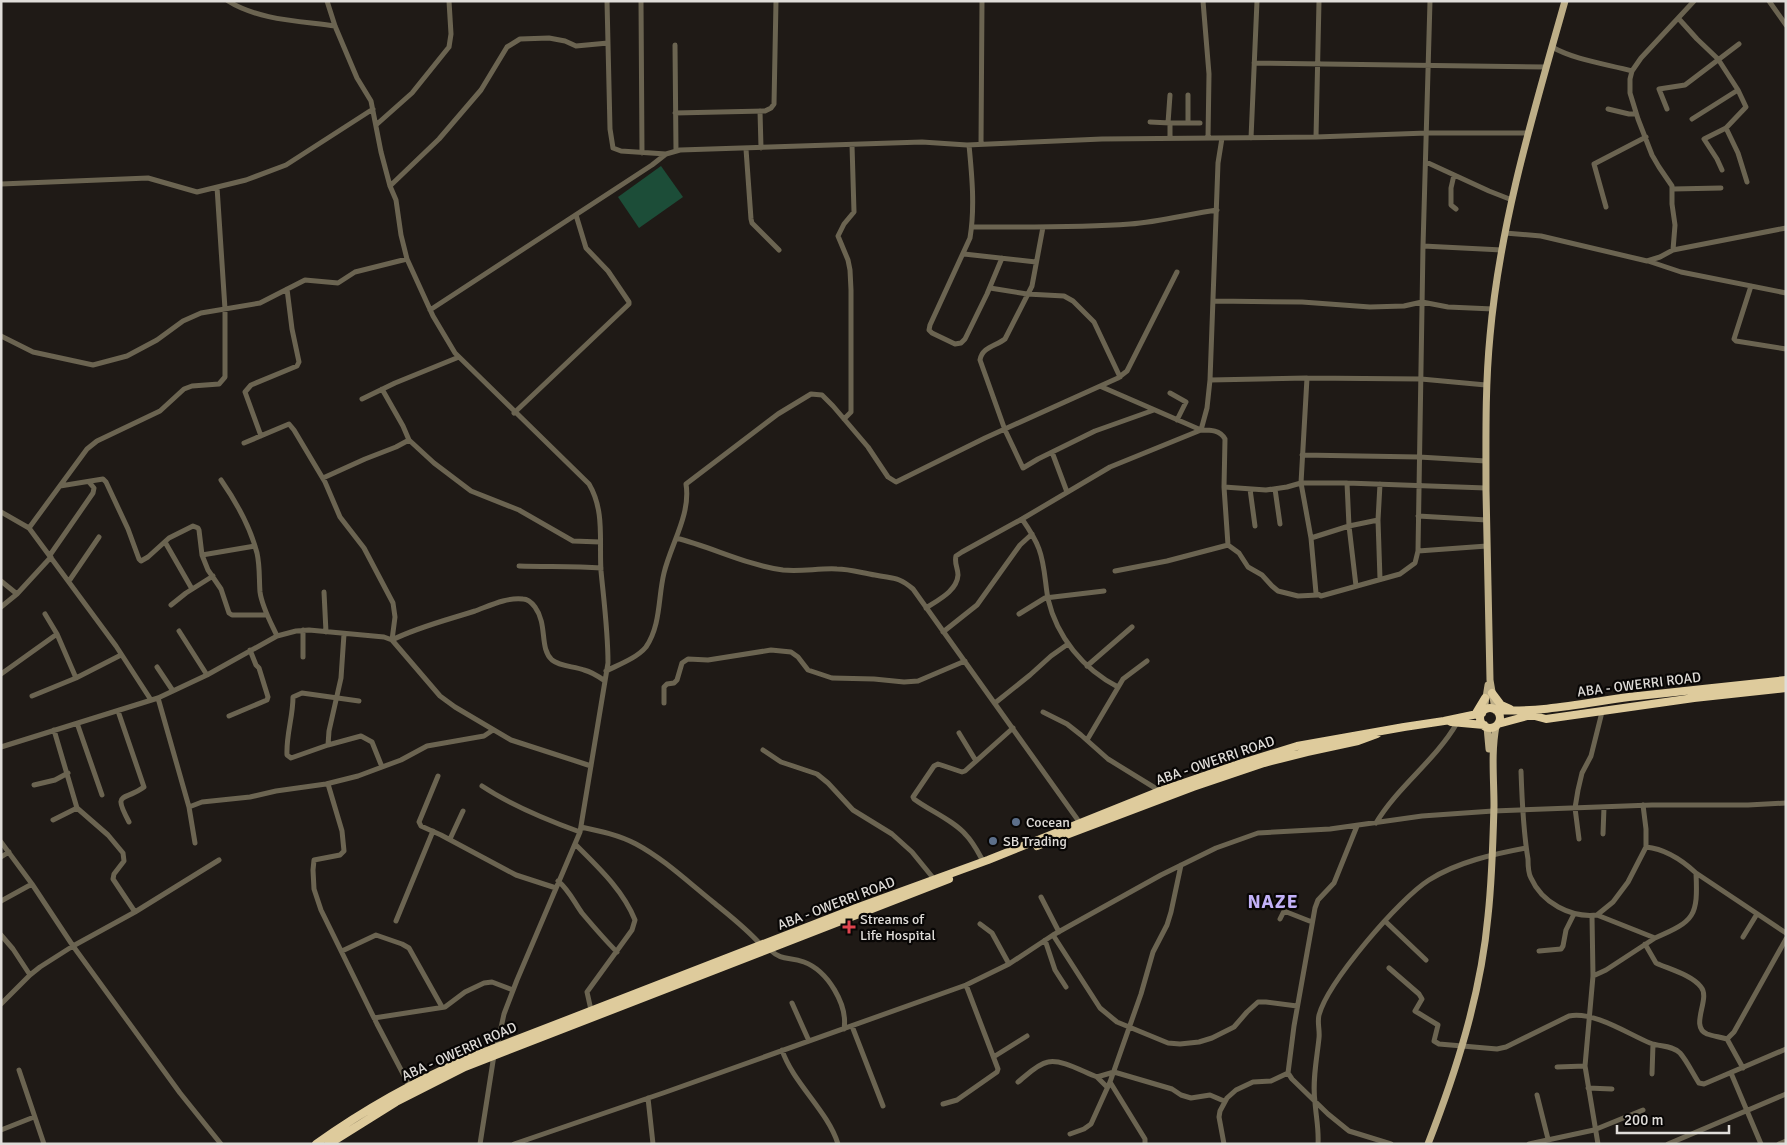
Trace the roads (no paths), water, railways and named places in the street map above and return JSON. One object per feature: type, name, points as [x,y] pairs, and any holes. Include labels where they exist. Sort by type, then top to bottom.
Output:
[{"type":"highway","points":[[1786,680],[1786,688]]},
{"type":"highway","name":"ABA - OWERRI ROAD","points":[[329,1144],[358,1124],[427,1085],[465,1067],[934,879],[1160,791],[1276,751],[1330,739],[1444,721],[1489,708],[1516,711],[1786,680]]},
{"type":"highway","name":"ABA - OWERRI ROAD","points":[[1444,721],[1485,726],[1497,725],[1531,716],[1546,719],[1694,698],[1786,688]]},
{"type":"highway","points":[[1485,726],[1480,712],[1489,695],[1501,705],[1516,711]]},
{"type":"highway","points":[[1495,709],[1500,718],[1497,725]]},
{"type":"highway","name":"ABA - OWERRI ROAD","points":[[316,1144],[354,1118],[410,1086],[444,1068],[497,1046],[1193,787],[1264,763],[1358,742],[1383,730]]},
{"type":"main road","points":[[1495,709],[1489,695],[1486,488],[1486,385],[1493,309],[1512,200],[1528,133],[1565,1]]},
{"type":"main road","points":[[1428,1144],[1450,1086],[1482,962],[1488,917],[1492,856],[1494,771],[1492,747],[1497,725]]},
{"type":"main road","points":[[1485,726],[1490,760],[1494,771]]},
{"type":"street","points":[[228,1],[245,11],[288,20],[335,26]]},
{"type":"street","points":[[327,1],[335,26],[357,78],[371,101],[381,152],[390,186],[396,200],[399,226],[407,259],[430,310],[447,341],[459,357],[514,413],[589,484],[600,511],[601,568],[608,638],[608,663],[581,830],[513,990],[504,1014],[497,1046]]},
{"type":"street","points":[[376,125],[412,93],[449,47],[451,34],[449,1]]},
{"type":"street","points":[[607,1],[610,129],[613,148],[621,151],[666,154],[676,151],[922,142],[970,145],[1102,138],[1251,138],[1427,133],[1528,133]]},
{"type":"street","points":[[641,1],[642,153]]},
{"type":"street","points":[[675,113],[760,111],[771,108],[774,104],[776,1]]},
{"type":"street","points":[[981,144],[982,1]]},
{"type":"street","points":[[1203,1],[1209,74],[1208,138]]},
{"type":"street","points":[[1251,138],[1257,1]]},
{"type":"street","points":[[1316,137],[1319,1]]},
{"type":"street","points":[[1228,545],[1239,553],[1248,567],[1262,575],[1278,591],[1298,596],[1322,596],[1400,574],[1408,570],[1417,560],[1430,1]]},
{"type":"street","points":[[1673,250],[1675,225],[1672,204],[1673,189],[1652,155],[1636,114],[1630,93],[1630,79],[1632,71],[1665,31],[1679,19],[1694,1]]},
{"type":"street","points":[[1769,1],[1786,25]]},
{"type":"street","points":[[1679,19],[1718,59],[1738,90],[1746,107],[1726,128],[1704,139],[1717,158],[1722,170]]},
{"type":"street","points":[[390,186],[439,139],[481,90],[507,47],[520,39],[550,38],[576,46],[608,42]]},
{"type":"street","points":[[675,44],[676,151]]},
{"type":"street","points":[[1667,109],[1659,89],[1685,85],[1739,44]]},
{"type":"street","points":[[1552,47],[1569,56],[1632,71]]},
{"type":"street","points":[[1254,63],[1546,67]]},
{"type":"street","points":[[1692,119],[1738,90]]},
{"type":"street","points":[[1170,95],[1170,138]]},
{"type":"street","points":[[1188,95],[1188,123]]},
{"type":"street","points":[[1,184],[148,178],[197,192],[246,180],[286,166],[373,109]]},
{"type":"street","points":[[1608,109],[1636,114]]},
{"type":"street","points":[[760,111],[761,148]]},
{"type":"street","points":[[1150,122],[1200,123]]},
{"type":"street","points":[[1726,128],[1738,153],[1746,182]]},
{"type":"street","points":[[1606,207],[1594,164],[1646,136]]},
{"type":"street","points":[[1201,430],[1210,380],[1218,163],[1222,138]]},
{"type":"street","points":[[844,419],[851,412],[851,290],[848,260],[838,236],[844,224],[854,212],[852,145]]},
{"type":"street","points":[[970,145],[972,188],[972,227],[970,238],[930,325],[929,330],[932,333],[955,344],[961,343],[965,339],[990,288],[1002,258]]},
{"type":"street","points":[[746,149],[752,223],[779,250]]},
{"type":"street","points":[[430,310],[666,154]]},
{"type":"street","points":[[1426,162],[1512,200]]},
{"type":"street","points":[[1454,175],[1450,193],[1451,205],[1456,209]]},
{"type":"street","points":[[29,528],[87,449],[97,441],[160,411],[184,389],[192,386],[219,384],[226,377],[225,309],[217,187]]},
{"type":"street","points":[[1673,189],[1721,188]]},
{"type":"street","points":[[972,227],[1130,224],[1169,220],[1190,214],[1217,210]]},
{"type":"street","points":[[514,413],[629,304],[608,270],[586,248],[576,215]]},
{"type":"street","points":[[1043,227],[1032,286],[1005,339],[986,349],[981,354],[980,360],[1005,430],[1023,468],[1095,431],[1154,410]]},
{"type":"street","points":[[1647,261],[1673,250],[1786,228]]},
{"type":"street","points":[[1506,232],[1541,236],[1647,261],[1681,272],[1786,293]]},
{"type":"street","points":[[1423,246],[1502,250]]},
{"type":"street","points":[[964,254],[1036,262]]},
{"type":"street","points":[[1,336],[33,352],[93,365],[127,356],[157,340],[183,321],[201,313],[260,303],[305,280],[338,282],[356,272],[407,259]]},
{"type":"street","points":[[606,671],[641,652],[650,639],[659,605],[664,573],[688,495],[686,484],[778,414],[811,394],[822,395],[868,447],[888,477],[896,482],[1120,377],[1127,371],[1177,272]]},
{"type":"street","points":[[1751,286],[1735,340],[1786,349]]},
{"type":"street","points":[[990,288],[1027,294],[1064,296],[1074,301],[1094,322],[1120,377]]},
{"type":"street","points":[[261,436],[246,392],[247,388],[251,384],[297,366],[299,362],[292,329],[287,289]]},
{"type":"street","points":[[1214,301],[1302,302],[1370,307],[1404,306],[1422,302],[1448,307],[1493,309]]},
{"type":"street","points":[[362,398],[459,357]]},
{"type":"street","points":[[1210,380],[1307,378],[1421,379],[1486,385]]},
{"type":"street","points":[[1307,378],[1301,483],[1311,538],[1316,593],[1318,595]]},
{"type":"street","points":[[1102,387],[1201,430]]},
{"type":"street","points":[[382,389],[409,440],[434,463],[478,494],[519,510],[573,541],[600,542]]},
{"type":"street","points":[[1170,393],[1186,402],[1177,420]]},
{"type":"street","points":[[244,443],[289,424],[294,430],[323,478],[340,518],[364,548],[393,603],[395,616],[392,640],[440,696],[510,740],[591,766]]},
{"type":"street","points":[[926,608],[945,595],[956,583],[958,574],[955,562],[956,556],[1110,467],[1201,430],[1214,430],[1221,434],[1224,439],[1224,487],[1228,545]]},
{"type":"street","points":[[323,478],[409,440]]},
{"type":"street","points":[[1052,452],[1067,492]]},
{"type":"street","points":[[1302,455],[1419,457],[1486,461]]},
{"type":"street","points":[[60,486],[103,479],[128,529],[139,559],[144,561],[170,538],[196,526],[199,530],[202,555],[208,570],[221,589],[229,613],[232,615],[267,615]]},
{"type":"street","points":[[221,480],[237,502],[246,519],[260,570],[260,594],[277,636]]},
{"type":"street","points":[[1,607],[17,594],[51,556],[93,493],[94,488],[89,482]]},
{"type":"street","points":[[1224,487],[1250,490],[1275,489],[1301,483],[1347,483],[1486,488]]},
{"type":"street","points":[[1347,483],[1349,526],[1356,586]]},
{"type":"street","points":[[1380,484],[1378,520],[1380,580]]},
{"type":"street","points":[[1275,489],[1280,524]]},
{"type":"street","points":[[1250,490],[1255,526]]},
{"type":"street","points":[[1,512],[29,528],[122,654],[151,700]]},
{"type":"street","points":[[1418,516],[1487,520]]},
{"type":"street","points":[[1022,519],[1040,551],[1053,617],[1068,644],[1087,666],[1102,678],[1118,687]]},
{"type":"street","points":[[1311,538],[1349,526],[1378,520]]},
{"type":"street","points":[[943,632],[977,605],[1016,551],[1032,534]]},
{"type":"street","points":[[69,581],[99,537]]},
{"type":"street","points":[[676,538],[709,547],[756,564],[784,570],[838,569],[884,577],[896,577],[913,589],[964,661],[996,702],[1080,823]]},
{"type":"street","points":[[165,542],[192,589]]},
{"type":"street","points":[[1115,571],[1167,561],[1228,545]]},
{"type":"street","points":[[202,555],[254,546]]},
{"type":"street","points":[[1418,551],[1487,546]]},
{"type":"street","points":[[519,566],[563,568],[581,566],[601,568]]},
{"type":"street","points":[[171,605],[213,576]]},
{"type":"street","points":[[1,581],[17,594]]},
{"type":"street","points":[[1019,614],[1048,598],[1104,591]]},
{"type":"street","points":[[324,592],[326,632]]},
{"type":"street","points":[[1,747],[158,698],[207,675],[277,636],[303,630],[392,640],[412,630],[522,598],[528,600],[539,613],[545,635],[544,644],[550,658],[554,662],[586,670],[605,681]]},
{"type":"street","points":[[45,614],[57,634],[76,678]]},
{"type":"street","points":[[1087,666],[1132,627]]},
{"type":"street","points":[[303,630],[303,657]]},
{"type":"street","points":[[179,631],[207,675]]},
{"type":"street","points":[[1,674],[57,634]]},
{"type":"street","points":[[328,745],[341,678],[344,634]]},
{"type":"street","points":[[996,702],[1050,656],[1068,644]]},
{"type":"street","points":[[229,716],[267,700],[259,668],[250,650]]},
{"type":"street","points":[[664,703],[664,687],[677,680],[682,663],[688,659],[708,660],[771,650],[791,652],[798,657],[808,670],[832,678],[904,682],[918,681],[964,661]]},
{"type":"street","points":[[32,696],[76,678],[122,654]]},
{"type":"street","points":[[1087,740],[1126,676],[1147,661]]},
{"type":"street","points":[[156,667],[173,691]]},
{"type":"street","points":[[359,701],[302,693],[293,697],[290,726],[286,739],[287,755],[292,758],[361,736],[366,737],[372,742],[382,767]]},
{"type":"street","points":[[158,698],[189,807],[195,843]]},
{"type":"street","points":[[118,711],[144,787],[128,794],[120,801],[128,822]]},
{"type":"street","points":[[1043,712],[1067,724],[1108,759],[1160,791]]},
{"type":"street","points":[[1579,839],[1576,808],[1582,774],[1591,756],[1602,712]]},
{"type":"street","points":[[78,723],[102,795]]},
{"type":"street","points":[[1376,824],[1396,795],[1439,750],[1457,723]]},
{"type":"street","points":[[983,861],[966,834],[953,823],[930,811],[914,799],[913,796],[934,766],[938,764],[962,772],[1014,728]]},
{"type":"street","points":[[54,730],[77,808],[102,829],[123,853],[124,860],[114,874],[113,879],[135,912]]},
{"type":"street","points":[[189,807],[202,802],[250,797],[276,791],[328,784],[358,776],[401,760],[428,746],[484,736],[493,730]]},
{"type":"street","points":[[959,733],[976,761]]},
{"type":"street","points":[[763,750],[781,762],[817,774],[853,810],[899,840],[912,852],[934,879]]},
{"type":"street","points":[[1521,771],[1530,878],[1542,894],[1554,904],[1574,914],[1594,915],[1655,938]]},
{"type":"street","points":[[34,785],[55,780],[68,773]]},
{"type":"street","points":[[438,776],[419,822],[421,826],[516,875],[556,888]]},
{"type":"street","points":[[328,784],[342,831],[344,851],[340,856],[314,860],[314,889],[321,910],[410,1086]]},
{"type":"street","points":[[482,786],[496,795],[556,824],[581,830],[613,834],[635,844],[679,874],[744,926],[776,956],[803,962],[816,969],[834,991],[844,1012],[844,1029]]},
{"type":"street","points":[[514,1144],[966,985],[1009,964],[1045,940],[1181,865],[1216,848],[1258,833],[1357,826],[1422,816],[1494,811],[1786,803]]},
{"type":"street","points":[[1594,915],[1613,902],[1628,882],[1646,847],[1643,806]]},
{"type":"street","points":[[1603,834],[1604,807]]},
{"type":"street","points":[[52,820],[77,808]]},
{"type":"street","points":[[450,840],[463,811]]},
{"type":"street","points":[[1357,826],[1334,883],[1318,900],[1312,922],[1297,1006],[1288,1073],[1292,1080],[1328,1114],[1350,1131],[1391,1144]]},
{"type":"street","points":[[396,921],[433,831]]},
{"type":"street","points":[[1,842],[32,884],[73,946],[180,1093],[220,1144]]},
{"type":"street","points":[[576,845],[605,873],[626,902],[636,920],[632,930],[587,992],[591,1010]]},
{"type":"street","points":[[1646,847],[1662,850],[1679,859],[1696,873],[1786,933]]},
{"type":"street","points":[[1318,1144],[1319,1128],[1314,1100],[1320,1035],[1318,1024],[1321,1011],[1328,996],[1349,965],[1385,921],[1428,881],[1468,863],[1498,853],[1526,848]]},
{"type":"street","points":[[1,857],[9,852]]},
{"type":"street","points":[[1,1004],[30,975],[73,946],[135,912],[219,860]]},
{"type":"street","points":[[1070,1134],[1084,1129],[1091,1124],[1114,1072],[1141,994],[1153,952],[1167,925],[1181,865]]},
{"type":"street","points":[[1593,976],[1606,970],[1644,944],[1688,921],[1695,910],[1696,873]]},
{"type":"street","points":[[558,881],[616,952]]},
{"type":"street","points":[[1,901],[32,884]]},
{"type":"street","points":[[1041,897],[1056,934],[1100,1008],[1117,1022],[1129,1028],[1168,1043],[1199,1042],[1234,1027],[1258,1002],[1297,1006]]},
{"type":"street","points":[[1280,920],[1284,911],[1312,922]]},
{"type":"street","points":[[1539,951],[1561,949],[1566,930],[1574,914]]},
{"type":"street","points":[[1743,937],[1757,914]]},
{"type":"street","points":[[1594,915],[1593,976],[1585,1066],[1594,1130],[1598,1144]]},
{"type":"street","points":[[1385,921],[1426,960]]},
{"type":"street","points":[[980,924],[992,933],[1009,964]]},
{"type":"street","points":[[1,935],[30,975]]},
{"type":"street","points":[[342,951],[376,935],[402,944],[409,948],[442,1008]]},
{"type":"street","points":[[1726,1038],[1734,1032],[1786,939]]},
{"type":"street","points":[[1045,940],[1055,970],[1066,987]]},
{"type":"street","points":[[1644,944],[1656,964],[1668,967],[1697,982],[1701,987],[1704,992],[1700,1024],[1702,1031],[1726,1038],[1743,1068]]},
{"type":"street","points":[[1390,968],[1420,994],[1422,1000],[1415,1011],[1438,1025],[1434,1041],[1439,1044],[1497,1049],[1506,1047],[1569,1016],[1590,1017],[1611,1024],[1653,1044],[1667,1047],[1680,1054],[1699,1083],[1710,1082],[1786,1049]]},
{"type":"street","points":[[374,1018],[442,1008],[474,987],[484,983],[492,982],[513,990]]},
{"type":"street","points":[[943,1104],[957,1100],[998,1069],[995,1056],[966,985]]},
{"type":"street","points":[[792,1003],[808,1041]]},
{"type":"street","points":[[852,1026],[883,1106]]},
{"type":"street","points":[[995,1056],[1027,1036]]},
{"type":"street","points":[[1652,1074],[1653,1044]]},
{"type":"street","points":[[782,1050],[787,1064],[832,1129],[838,1144]]},
{"type":"street","points":[[480,1144],[494,1055]]},
{"type":"street","points":[[1018,1082],[1041,1064],[1047,1062],[1068,1065],[1097,1077],[1108,1085],[1145,1139],[1145,1144]]},
{"type":"street","points":[[1557,1067],[1585,1066]]},
{"type":"street","points":[[19,1070],[44,1144]]},
{"type":"street","points":[[1097,1077],[1114,1072],[1172,1089],[1181,1095],[1191,1098],[1210,1095],[1224,1101]]},
{"type":"street","points":[[1224,1144],[1219,1117],[1224,1101],[1236,1090],[1253,1082],[1271,1081],[1288,1073]]},
{"type":"street","points":[[1731,1073],[1761,1144]]},
{"type":"street","points":[[1588,1088],[1612,1089]]},
{"type":"street","points":[[1668,1144],[1786,1094]]},
{"type":"street","points":[[1537,1095],[1548,1139]]},
{"type":"street","points":[[648,1098],[653,1144]]},
{"type":"street","points":[[1529,1144],[1594,1130],[1643,1110]]},
{"type":"street","points":[[1,1130],[34,1117]]},
{"type":"street","points":[[1779,1144],[1786,1141]]},
{"type":"place","name":"Cocean","points":[[1016,822]]},
{"type":"place","name":"SB Trading","points":[[993,841]]},
{"type":"place","name":"Streams of Life Hospital","points":[[849,927]]},
{"type":"district","name":"NAZE","points":[[1273,901]]}]
